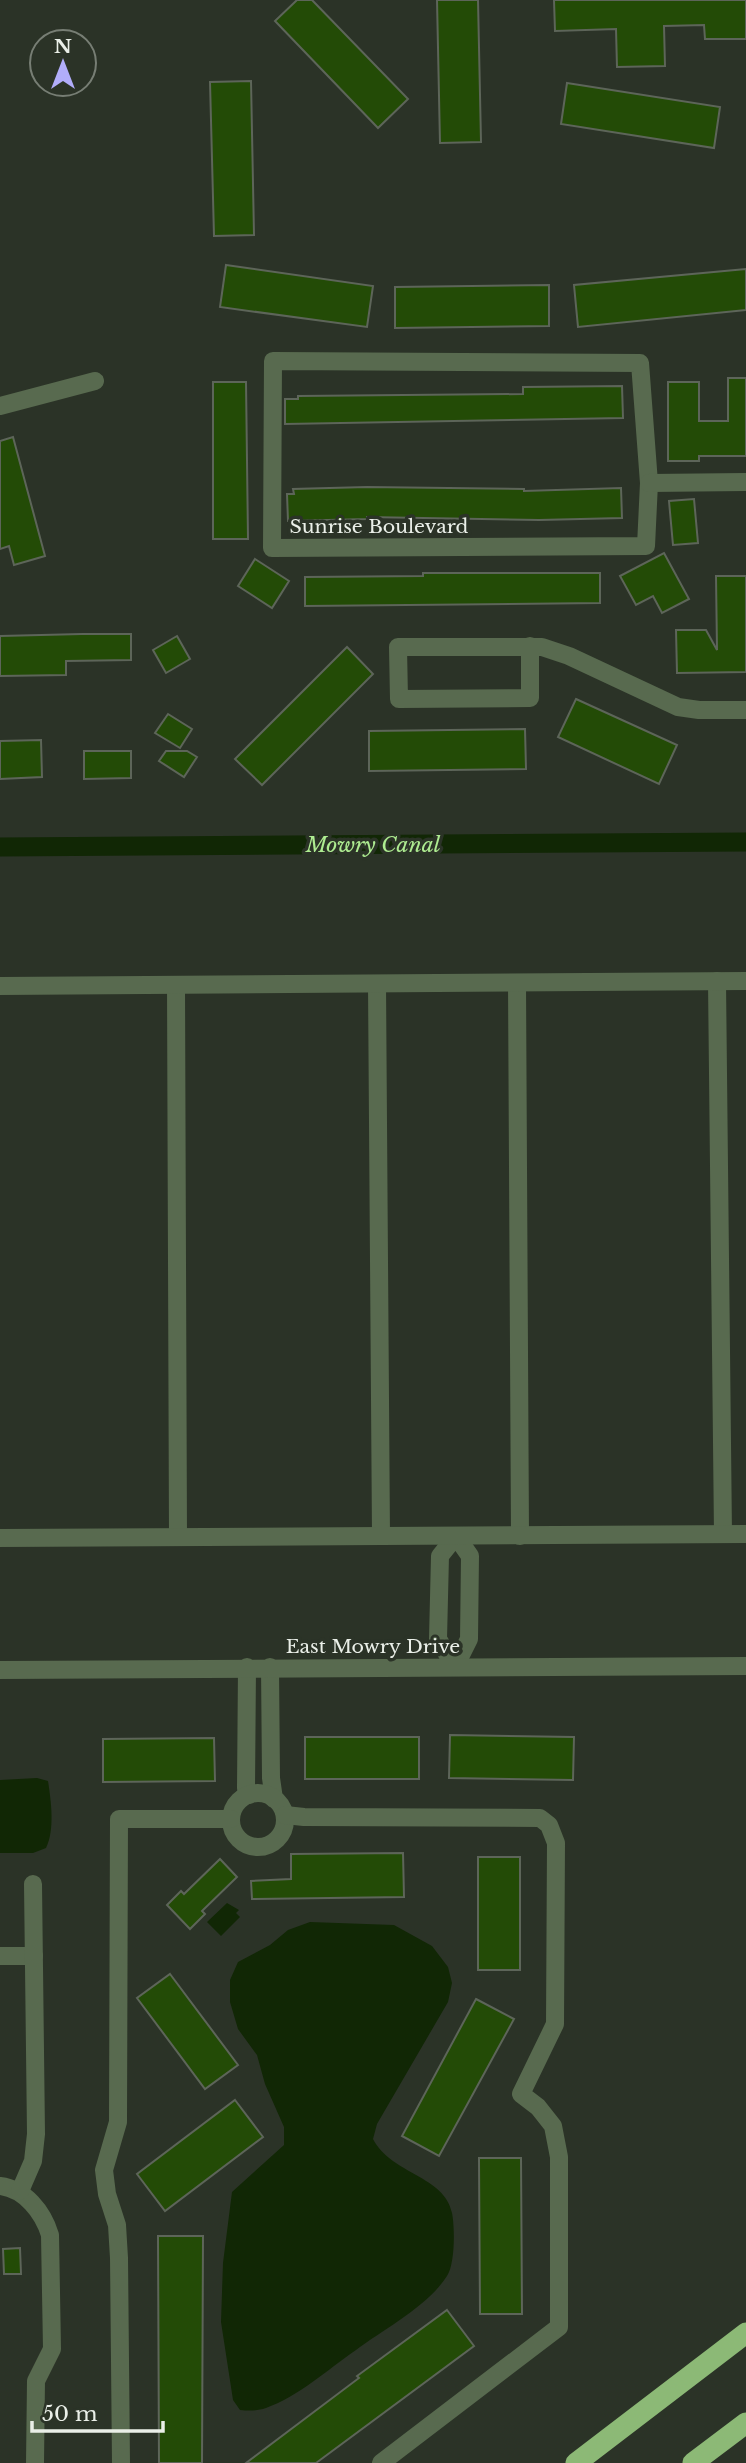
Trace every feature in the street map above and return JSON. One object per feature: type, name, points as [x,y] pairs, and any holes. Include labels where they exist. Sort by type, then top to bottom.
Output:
[{"type":"highway","points":[[576,2463],[746,2333]]},
{"type":"highway","points":[[693,2463],[746,2423]]},
{"type":"street","name":"Sunrise Boulevard","points":[[273,361],[640,363],[649,483],[646,546],[272,548],[273,361]]},
{"type":"street","points":[[0,406],[95,381]]},
{"type":"street","points":[[649,483],[746,482]]},
{"type":"street","points":[[530,646],[530,698],[399,699],[398,647],[530,646],[569,656],[678,707],[746,710]]},
{"type":"street","points":[[717,981],[723,1534]]},
{"type":"street","points":[[0,986],[746,981]]},
{"type":"street","points":[[517,983],[520,1536]]},
{"type":"street","points":[[377,984],[381,1536]]},
{"type":"street","points":[[176,985],[178,1537]]},
{"type":"street","points":[[0,1538],[746,1534]]},
{"type":"street","points":[[454,1667],[469,1639],[470,1600],[470,1556],[456,1536]]},
{"type":"street","points":[[454,1667],[438,1639],[440,1556],[456,1536]]},
{"type":"street","points":[[439,1601],[470,1600]]},
{"type":"street","name":"East Mowry Drive","points":[[0,1670],[746,1666]]},
{"type":"street","points":[[247,1667],[246,1787],[249,1795]]},
{"type":"street","points":[[270,1667],[271,1779],[274,1799]]},
{"type":"street","points":[[257,1793],[274,1799],[285,1815],[282,1833],[268,1845],[260,1847],[251,1846],[236,1836],[231,1819],[236,1804],[257,1793]]},
{"type":"street","points":[[285,1815],[540,1818],[549,1825],[556,1843],[555,2024],[521,2094],[538,2107],[553,2126],[559,2157],[559,2327],[381,2463]]},
{"type":"street","points":[[121,2463],[120,2258],[117,2225],[107,2194],[104,2170],[118,2122],[119,1819],[231,1819]]},
{"type":"street","points":[[20,2191],[33,2161],[36,2134],[33,1884]]},
{"type":"street","points":[[0,1956],[34,1956]]},
{"type":"street","points":[[0,2186],[20,2191],[46,2223],[50,2235],[52,2349],[36,2381],[36,2463]]},
{"type":"shaded area","points":[[37,1778],[48,1781],[51,1824],[46,1848],[33,1853],[0,1853],[0,1780]]},
{"type":"shaded area","points":[[227,1903],[239,1910],[236,1913],[240,1917],[221,1936],[207,1922]]},
{"type":"shaded area","points":[[310,1922],[394,1925],[432,1946],[448,1967],[452,1983],[448,2002],[377,2124],[373,2139],[381,2151],[429,2183],[447,2201],[453,2220],[453,2255],[450,2270],[439,2287],[405,2316],[290,2397],[263,2409],[240,2410],[233,2400],[221,2322],[223,2263],[232,2192],[284,2145],[284,2127],[265,2084],[257,2055],[238,2029],[230,2002],[230,1980],[238,1962],[270,1945],[288,1930]]},
{"type":"building","points":[[297,0],[312,0],[408,99],[378,128],[275,21]]},
{"type":"building","points":[[437,0],[478,0],[481,142],[440,143]]},
{"type":"building","points":[[554,0],[746,0],[746,39],[705,39],[704,25],[664,26],[665,66],[617,67],[616,29],[555,31]]},
{"type":"building","points":[[251,81],[254,235],[214,236],[210,82]]},
{"type":"building","points":[[567,83],[720,107],[714,148],[561,124]]},
{"type":"building","points":[[226,265],[373,286],[367,327],[220,307]]},
{"type":"building","points":[[746,269],[746,310],[578,327],[574,285]]},
{"type":"building","points":[[549,285],[549,326],[395,328],[395,287]]},
{"type":"building","points":[[728,378],[746,378],[746,456],[699,456],[699,461],[668,461],[668,382],[699,382],[699,421],[728,421]]},
{"type":"building","points":[[213,382],[246,382],[248,539],[213,539]]},
{"type":"building","points":[[622,386],[623,418],[285,424],[285,399],[298,399],[298,396],[523,394],[523,387]]},
{"type":"building","points":[[13,437],[45,556],[14,565],[9,546],[0,549],[0,441]]},
{"type":"building","points":[[367,487],[524,491],[621,488],[622,518],[539,520],[367,517],[288,521],[287,494],[294,494],[293,489]]},
{"type":"building","points":[[694,499],[698,543],[673,545],[669,501]]},
{"type":"building","points":[[664,553],[689,599],[662,613],[653,596],[636,605],[620,576]]},
{"type":"building","points":[[255,559],[289,581],[272,608],[238,586]]},
{"type":"building","points":[[423,573],[600,573],[600,603],[305,606],[305,577],[423,576]]},
{"type":"building","points":[[716,576],[746,576],[746,672],[677,673],[676,630],[706,630],[717,650]]},
{"type":"building","points":[[131,634],[131,660],[66,661],[66,675],[0,676],[0,636]]},
{"type":"building","points":[[177,636],[190,659],[166,673],[153,650]]},
{"type":"building","points":[[347,647],[373,674],[262,785],[235,759]]},
{"type":"building","points":[[576,699],[677,745],[659,784],[558,737]]},
{"type":"building","points":[[168,714],[192,729],[180,748],[155,733]]},
{"type":"building","points":[[525,729],[526,769],[369,771],[369,731]]},
{"type":"building","points":[[41,740],[42,777],[0,779],[0,741]]},
{"type":"building","points":[[84,751],[131,751],[131,778],[84,779]]},
{"type":"building","points":[[166,751],[187,751],[197,757],[184,777],[159,761]]},
{"type":"building","points":[[450,1735],[574,1737],[573,1780],[449,1778]]},
{"type":"building","points":[[305,1737],[419,1737],[419,1779],[305,1779]]},
{"type":"building","points":[[214,1738],[215,1781],[103,1782],[103,1739]]},
{"type":"building","points":[[403,1853],[404,1897],[252,1899],[251,1881],[291,1879],[291,1854]]},
{"type":"building","points":[[478,1857],[520,1857],[520,1970],[478,1970]]},
{"type":"building","points":[[220,1859],[237,1877],[202,1911],[205,1914],[190,1929],[167,1905],[181,1891],[184,1894]]},
{"type":"building","points":[[170,1974],[238,2065],[205,2089],[137,1998]]},
{"type":"building","points":[[476,1999],[514,2019],[439,2156],[402,2136]]},
{"type":"building","points":[[235,2100],[263,2137],[165,2211],[137,2174]]},
{"type":"building","points":[[479,2158],[521,2158],[522,2314],[480,2314]]},
{"type":"building","points":[[158,2236],[203,2236],[202,2463],[159,2463]]},
{"type":"building","points":[[20,2248],[21,2274],[4,2274],[3,2249]]},
{"type":"building","points":[[447,2310],[474,2346],[316,2463],[246,2463],[359,2378],[357,2376]]},
{"type":"waterway","name":"Mowry Canal","points":[[0,847],[746,842]]}]
